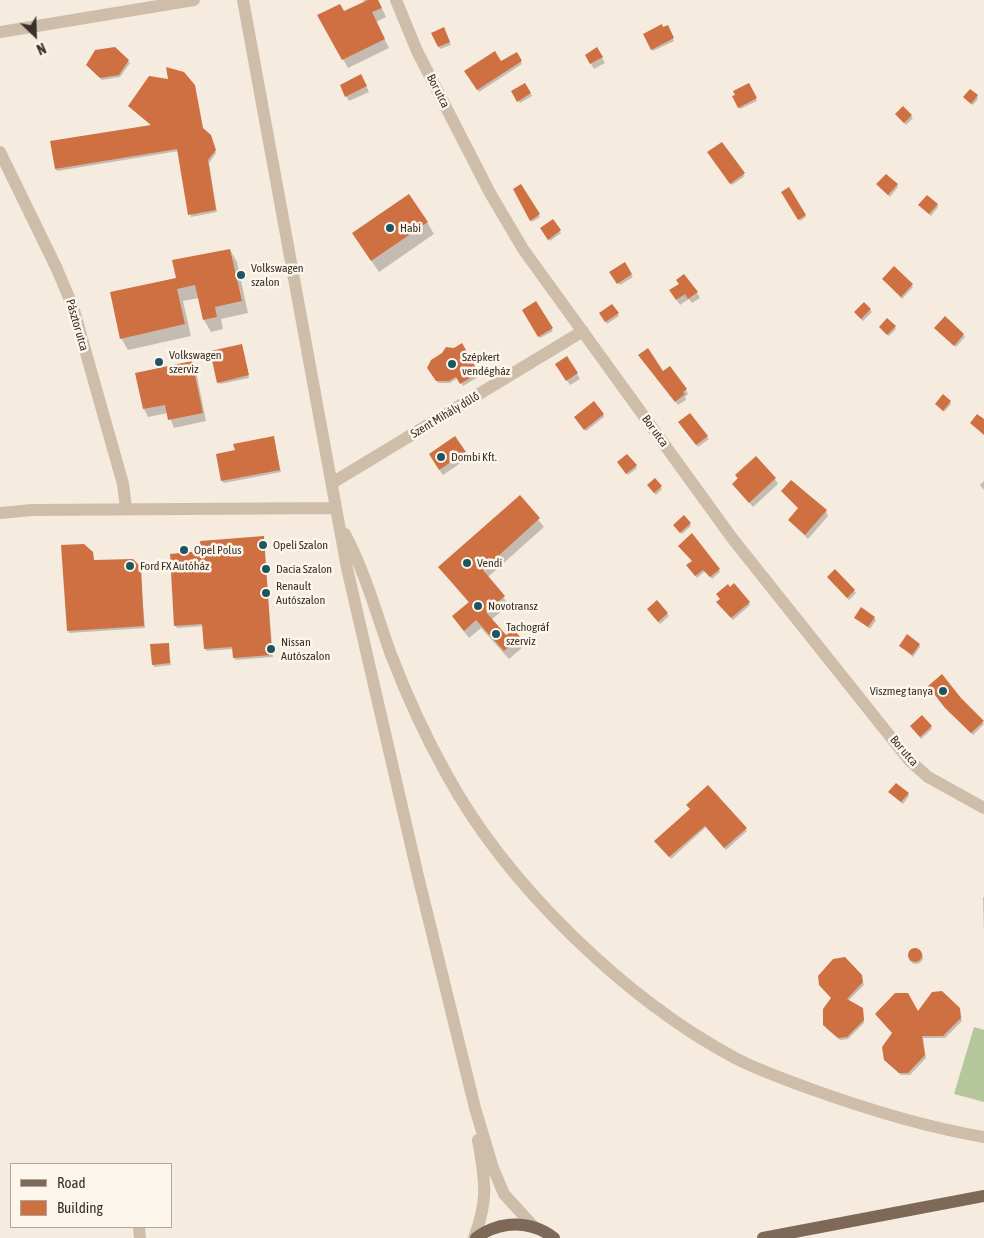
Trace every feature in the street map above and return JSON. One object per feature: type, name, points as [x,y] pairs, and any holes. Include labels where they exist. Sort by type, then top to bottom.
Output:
[{"type":"main road","points":[[763,1238],[984,1196]]},
{"type":"main road","points":[[475,1238],[495,1227],[508,1224],[534,1227],[554,1238]]},
{"type":"street","points":[[0,32],[194,0]]},
{"type":"street","points":[[243,0],[337,514],[362,638],[476,1108],[493,1168],[504,1194],[534,1227]]},
{"type":"street","name":"Bor utca","points":[[396,0],[417,51],[490,193],[523,249],[732,538],[909,760],[928,777],[984,808]]},
{"type":"street","name":"Pásztor utca","points":[[0,152],[57,268],[72,306],[123,484],[126,508]]},
{"type":"street","name":"Szent Mihály dűlő","points":[[332,483],[583,331]]},
{"type":"street","points":[[0,513],[32,510],[126,508],[275,508],[337,514]]},
{"type":"street","points":[[337,514],[360,563],[412,707],[448,777],[506,862],[583,944],[630,987],[683,1026],[736,1058],[860,1107],[919,1124],[984,1137]]},
{"type":"street","points":[[475,1238],[483,1214],[486,1191],[476,1130],[476,1108]]},
{"type":"green space","points":[[974,1027],[984,1030],[984,1102],[954,1094]]},
{"type":"building","points":[[368,0],[378,0],[382,8],[372,12],[385,39],[342,60],[317,15],[340,4],[344,11]]},
{"type":"building","points":[[662,24],[663,27],[668,25],[674,38],[651,50],[643,34]]},
{"type":"building","points":[[444,27],[450,42],[438,47],[431,33]]},
{"type":"building","points":[[115,47],[129,60],[119,75],[100,78],[86,65],[95,50]]},
{"type":"building","points":[[597,47],[603,57],[590,64],[585,55]]},
{"type":"building","points":[[495,51],[501,61],[517,52],[522,61],[477,90],[464,71]]},
{"type":"building","points":[[166,67],[184,72],[195,85],[203,128],[211,135],[216,150],[208,160],[216,210],[188,215],[177,149],[55,169],[50,141],[151,125],[128,106],[149,76],[168,79]]},
{"type":"building","points":[[361,74],[367,86],[345,97],[340,85]]},
{"type":"building","points":[[525,83],[531,93],[517,102],[511,91]]},
{"type":"building","points":[[749,83],[757,98],[738,108],[732,96],[735,95],[733,91]]},
{"type":"building","points":[[970,89],[978,95],[971,104],[963,97]]},
{"type":"building","points":[[903,106],[912,115],[904,123],[895,114]]},
{"type":"building","points":[[722,142],[745,173],[730,184],[707,152]]},
{"type":"building","points":[[886,174],[898,184],[888,195],[876,184]]},
{"type":"building","points":[[521,184],[540,214],[530,221],[513,189]]},
{"type":"building","points":[[789,187],[806,215],[798,220],[781,192]]},
{"type":"building","name":"Habi","points":[[409,194],[428,222],[371,261],[352,233]]},
{"type":"building","points":[[927,195],[938,204],[929,214],[918,205]]},
{"type":"building","points":[[553,219],[561,230],[548,240],[540,228]]},
{"type":"building","points":[[230,249],[242,301],[215,307],[217,317],[203,320],[195,285],[177,289],[185,324],[120,339],[110,292],[176,278],[172,260]]},
{"type":"building","points":[[625,262],[632,274],[617,284],[609,272]]},
{"type":"building","points":[[894,266],[913,284],[901,297],[882,279]]},
{"type":"building","points":[[684,274],[698,292],[688,299],[685,294],[676,300],[669,290],[679,284],[676,280]]},
{"type":"building","points":[[536,301],[553,328],[538,337],[522,310]]},
{"type":"building","points":[[864,302],[871,309],[861,319],[854,312]]},
{"type":"building","points":[[612,304],[619,313],[605,322],[599,313]]},
{"type":"building","points":[[945,316],[964,334],[954,346],[934,328]]},
{"type":"building","points":[[887,318],[896,326],[887,335],[879,327]]},
{"type":"building","name":"Szépkert vendégház","points":[[462,343],[479,373],[460,384],[456,377],[449,381],[436,381],[427,368],[431,360],[442,353],[446,347],[454,348]]},
{"type":"building","points":[[242,344],[249,375],[217,383],[210,351]]},
{"type":"building","points":[[648,348],[663,371],[670,366],[687,389],[683,392],[685,394],[675,402],[638,355]]},
{"type":"building","points":[[567,356],[578,373],[566,381],[555,364]]},
{"type":"building","points":[[192,361],[203,413],[168,420],[165,405],[143,409],[135,373]]},
{"type":"building","points":[[943,394],[951,401],[943,411],[935,404]]},
{"type":"building","points":[[594,401],[604,414],[584,430],[574,417]]},
{"type":"building","points":[[690,413],[708,436],[696,445],[678,422]]},
{"type":"building","points":[[977,414],[984,419],[984,435],[970,423]]},
{"type":"building","points":[[274,436],[280,470],[221,481],[216,454],[235,450],[233,444]]},
{"type":"building","points":[[455,436],[466,452],[439,470],[429,454]]},
{"type":"building","points":[[627,454],[637,465],[626,474],[617,462]]},
{"type":"building","points":[[756,456],[776,478],[749,503],[732,484],[738,478],[735,475]]},
{"type":"building","points":[[655,478],[662,486],[654,493],[647,485]]},
{"type":"building","points":[[791,480],[827,510],[805,535],[788,520],[798,508],[781,491]]},
{"type":"building","points":[[520,495],[540,518],[483,570],[505,596],[486,612],[506,635],[514,629],[520,637],[504,651],[476,620],[464,631],[452,616],[469,602],[438,567]]},
{"type":"building","points":[[684,515],[691,523],[680,533],[673,525]]},
{"type":"building","points":[[692,533],[720,569],[710,577],[703,570],[695,576],[686,565],[692,561],[678,546]]},
{"type":"building","points":[[264,536],[272,655],[233,658],[232,647],[204,649],[202,624],[174,626],[170,554],[201,551],[200,541]]},
{"type":"building","points":[[84,544],[93,552],[94,560],[133,559],[141,567],[144,626],[67,631],[61,545]]},
{"type":"building","points":[[835,569],[855,590],[847,598],[827,577]]},
{"type":"building","points":[[734,583],[750,602],[731,618],[716,602],[720,599],[716,594],[728,584],[730,587]]},
{"type":"building","points":[[657,600],[668,613],[658,622],[647,609]]},
{"type":"building","points":[[861,607],[875,617],[868,627],[854,618]]},
{"type":"building","points":[[907,634],[920,644],[912,655],[899,646]]},
{"type":"building","points":[[169,643],[170,663],[152,665],[150,644]]},
{"type":"building","points":[[942,674],[961,698],[984,721],[971,733],[945,708],[928,686]]},
{"type":"building","points":[[922,715],[932,726],[920,737],[910,726]]},
{"type":"building","points":[[896,783],[909,793],[901,802],[888,792]]},
{"type":"building","points":[[708,785],[747,828],[724,848],[705,826],[669,857],[654,841],[690,809],[686,805]]},
{"type":"building","points":[[912,948],[918,948],[922,955],[918,962],[912,962],[908,958],[908,952]]},
{"type":"building","points":[[845,957],[862,975],[863,982],[847,999],[863,1008],[864,1020],[847,1037],[838,1038],[823,1025],[823,1009],[831,998],[819,985],[818,976],[833,959]]},
{"type":"building","points":[[942,991],[960,1008],[961,1018],[943,1036],[922,1036],[925,1055],[908,1073],[899,1073],[884,1060],[882,1047],[892,1033],[875,1014],[895,993],[908,993],[918,1011],[932,992]]},
{"type":"place","name":"Habi","points":[[390,228]]},
{"type":"place","name":"Volkswagen szalon","points":[[241,275]]},
{"type":"place","name":"Volkswagen szerviz","points":[[159,362]]},
{"type":"place","name":"Szépkert vendégház","points":[[452,364]]},
{"type":"place","name":"Dombi Kft.","points":[[441,457]]},
{"type":"place","name":"Opeli Szalon","points":[[263,545]]},
{"type":"place","name":"Opel Polus","points":[[184,550]]},
{"type":"place","name":"Vendi","points":[[467,563]]},
{"type":"place","name":"Ford FX Autóház","points":[[130,566]]},
{"type":"place","name":"Dacia Szalon","points":[[266,569]]},
{"type":"place","name":"Renault Autószalon","points":[[266,593]]},
{"type":"place","name":"Novotransz","points":[[478,606]]},
{"type":"place","name":"Tachográf szerviz","points":[[496,634]]},
{"type":"place","name":"Nissan Autószalon","points":[[271,649]]},
{"type":"place","name":"Viszmeg tanya","points":[[943,691]]}]
